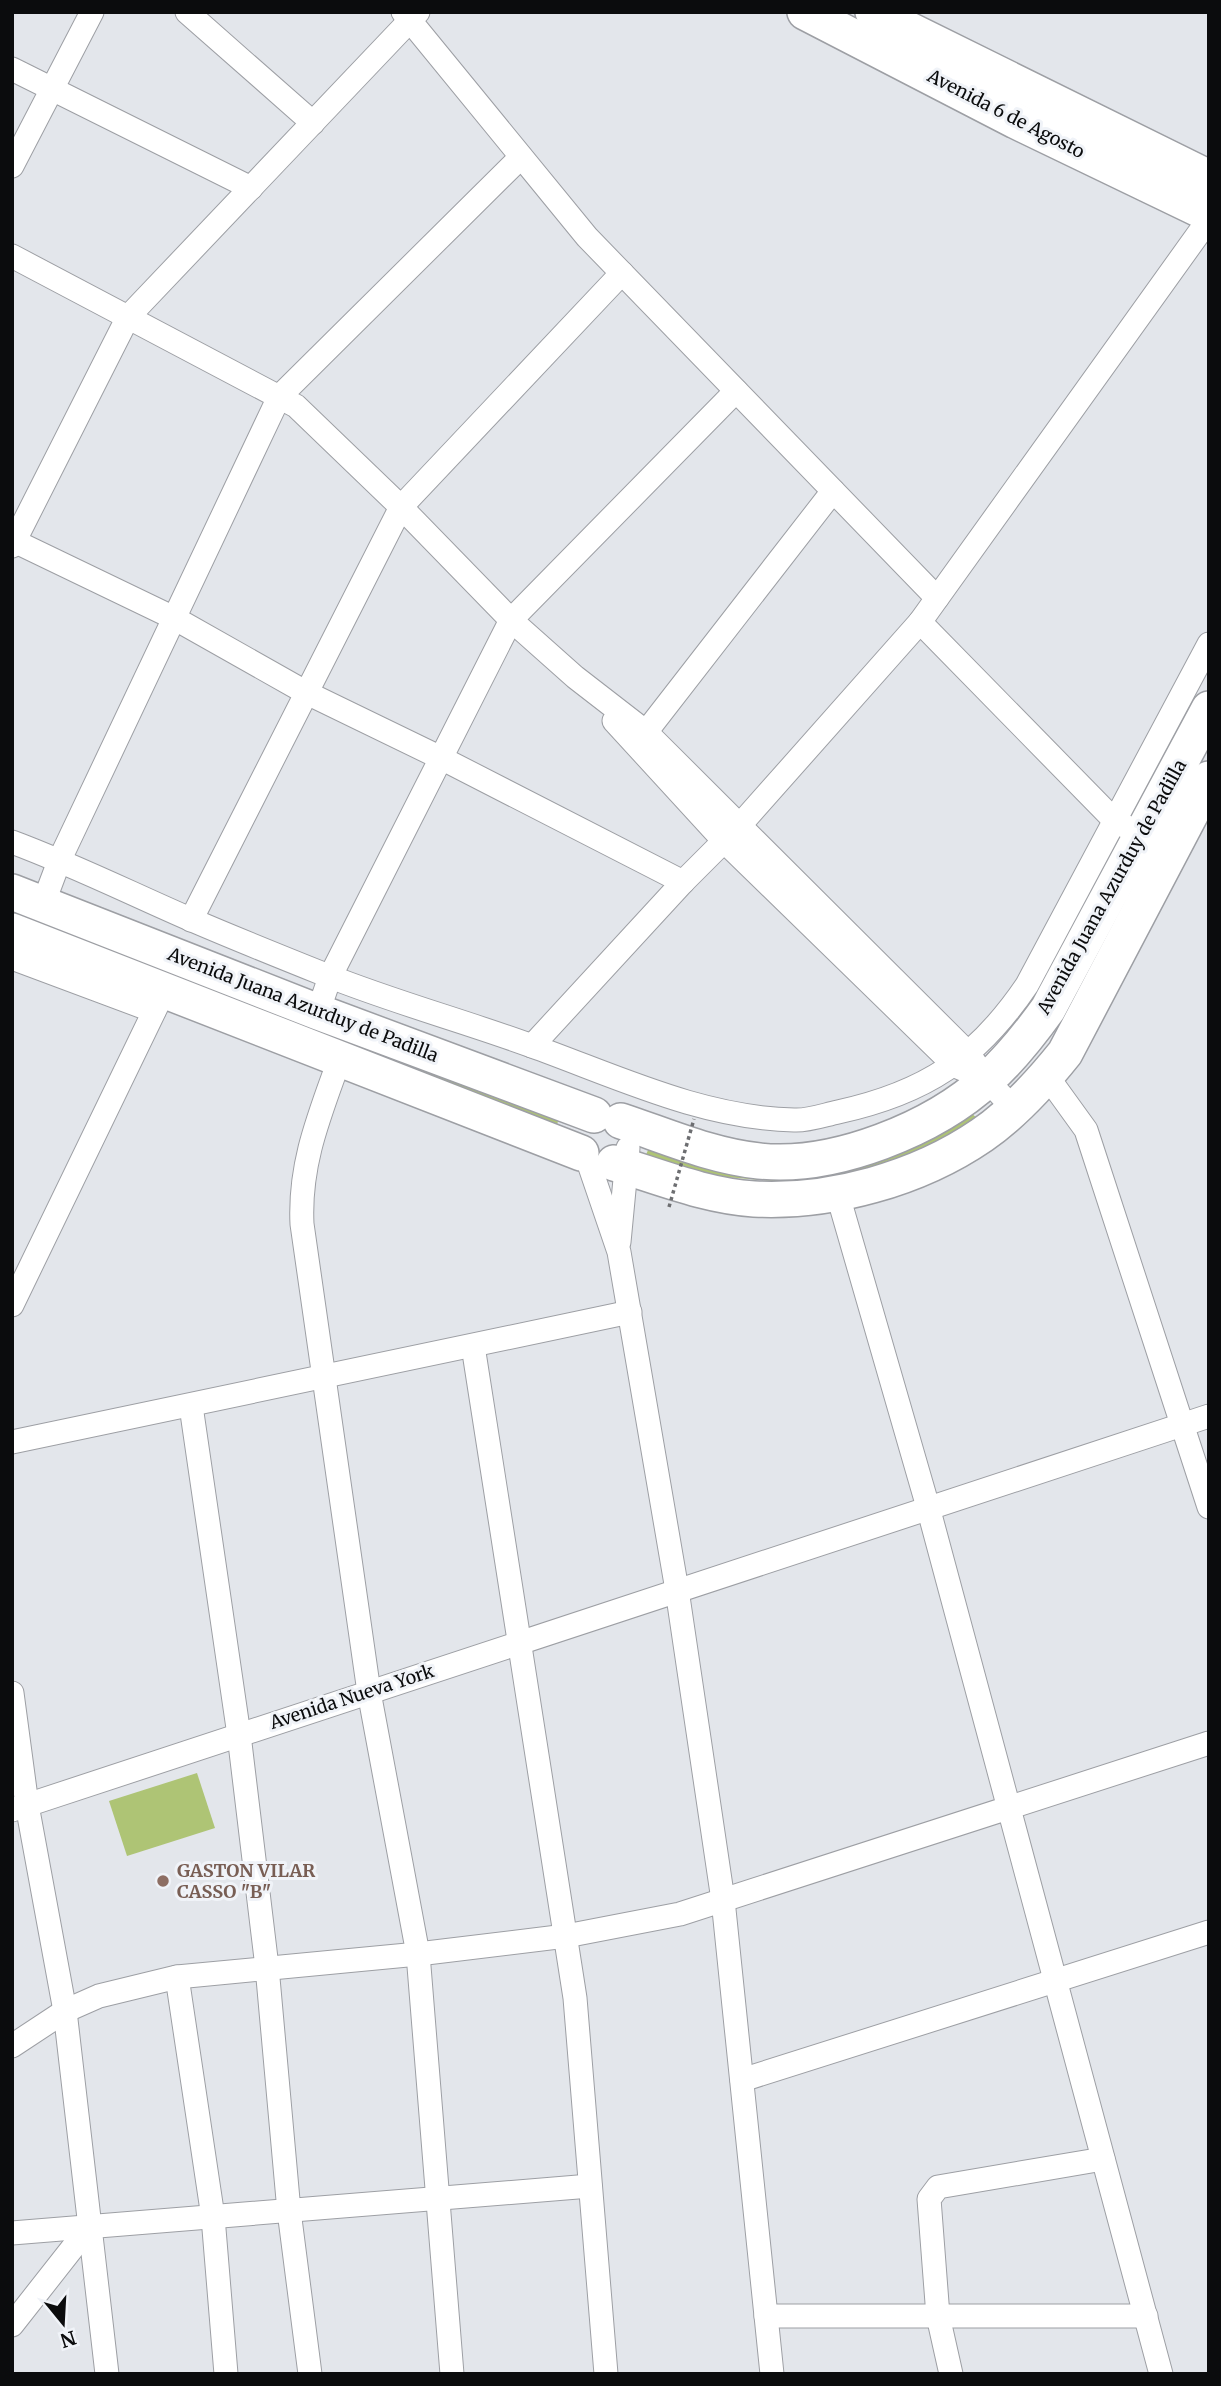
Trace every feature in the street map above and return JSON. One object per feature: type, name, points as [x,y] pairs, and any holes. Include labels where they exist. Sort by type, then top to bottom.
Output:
[{"type":"highway","name":"Avenida 6 de Agosto","points":[[805,12],[1023,106],[1209,178]]},
{"type":"highway","name":"Avenida 6 de Agosto","points":[[873,12],[1023,106],[1209,214]]},
{"type":"highway","name":"Avenida Juana Azurduy de Padilla","points":[[14,957],[159,1000],[607,1147],[761,1161],[811,1160],[845,1153],[893,1138],[939,1114],[970,1066],[1021,1046],[1048,1009],[1129,828],[1209,709]]},
{"type":"highway","name":"Avenida Juana Azurduy de Padilla","points":[[28,898],[318,1012],[699,1189],[751,1199],[790,1199],[888,1180],[941,1158],[982,1135],[1014,1109],[1047,1076],[1065,1053],[1209,779]]},
{"type":"street","points":[[12,166],[92,12]]},
{"type":"street","points":[[187,12],[313,123]]},
{"type":"street","points":[[683,882],[441,758],[305,692],[174,618],[13,543],[128,317],[313,123],[410,15],[587,237],[937,598]]},
{"type":"street","points":[[12,69],[251,188]]},
{"type":"street","points":[[28,898],[60,859],[279,397],[521,157]]},
{"type":"street","points":[[532,1046],[683,882],[732,833],[920,622],[1209,219]]},
{"type":"street","points":[[12,256],[296,406],[401,507],[511,620],[575,677],[1014,1109]]},
{"type":"street","points":[[191,920],[401,507],[622,273]]},
{"type":"street","points":[[318,1012],[330,977],[511,620],[736,391]]},
{"type":"street","points":[[646,732],[833,491]]},
{"type":"street","points":[[920,622],[1129,828],[1209,644]]},
{"type":"street","points":[[575,677],[646,732],[732,833]]},
{"type":"street","points":[[12,842],[60,859],[191,920],[330,977],[532,1046],[625,1083],[715,1111],[797,1121],[865,1106],[970,1066]]},
{"type":"street","points":[[12,1305],[159,1000]]},
{"type":"street","points":[[340,1058],[311,1141],[304,1170],[302,1224],[369,1692],[418,1954],[452,2374]]},
{"type":"street","points":[[1047,1076],[1086,1130],[1209,1507]]},
{"type":"street","points":[[607,1147],[619,1252]]},
{"type":"street","points":[[607,1147],[619,1252],[677,1590],[723,1900],[772,2374]]},
{"type":"street","points":[[837,1192],[928,1507],[1161,2374]]},
{"type":"street","points":[[12,1442],[629,1312]]},
{"type":"street","points":[[473,1346],[575,1998],[606,2374]]},
{"type":"street","points":[[191,1406],[239,1735],[267,1967],[289,2211],[310,2374]]},
{"type":"street","name":"Avenida Nueva York","points":[[19,1807],[1209,1416]]},
{"type":"street","points":[[12,1693],[19,1807],[65,2011],[107,2374]]},
{"type":"street","points":[[12,2046],[65,2011],[99,1996],[177,1977],[418,1954],[566,1936],[680,1914],[1209,1743]]},
{"type":"street","points":[[742,2080],[1209,1932]]},
{"type":"street","points":[[177,1977],[213,2217],[226,2374]]},
{"type":"street","points":[[951,2374],[938,2316],[929,2199],[938,2187],[1103,2159]]},
{"type":"street","points":[[12,2233],[590,2186]]},
{"type":"street","points":[[12,2325],[89,2227]]},
{"type":"street","points":[[766,2316],[1146,2316]]},
{"type":"path","points":[[670,1207],[694,1119]]},
{"type":"green space","points":[[12,905],[559,1117],[556,1129],[12,916]]},
{"type":"green space","points":[[971,1113],[978,1119],[921,1152],[860,1172],[797,1183],[703,1175],[644,1159],[649,1148],[890,1156],[930,1139]]},
{"type":"green space","points":[[197,1773],[215,1828],[127,1856],[109,1801]]},
{"type":"place","name":"GASTON VILAR CASSO \"B\"","points":[[163,1881]]}]
